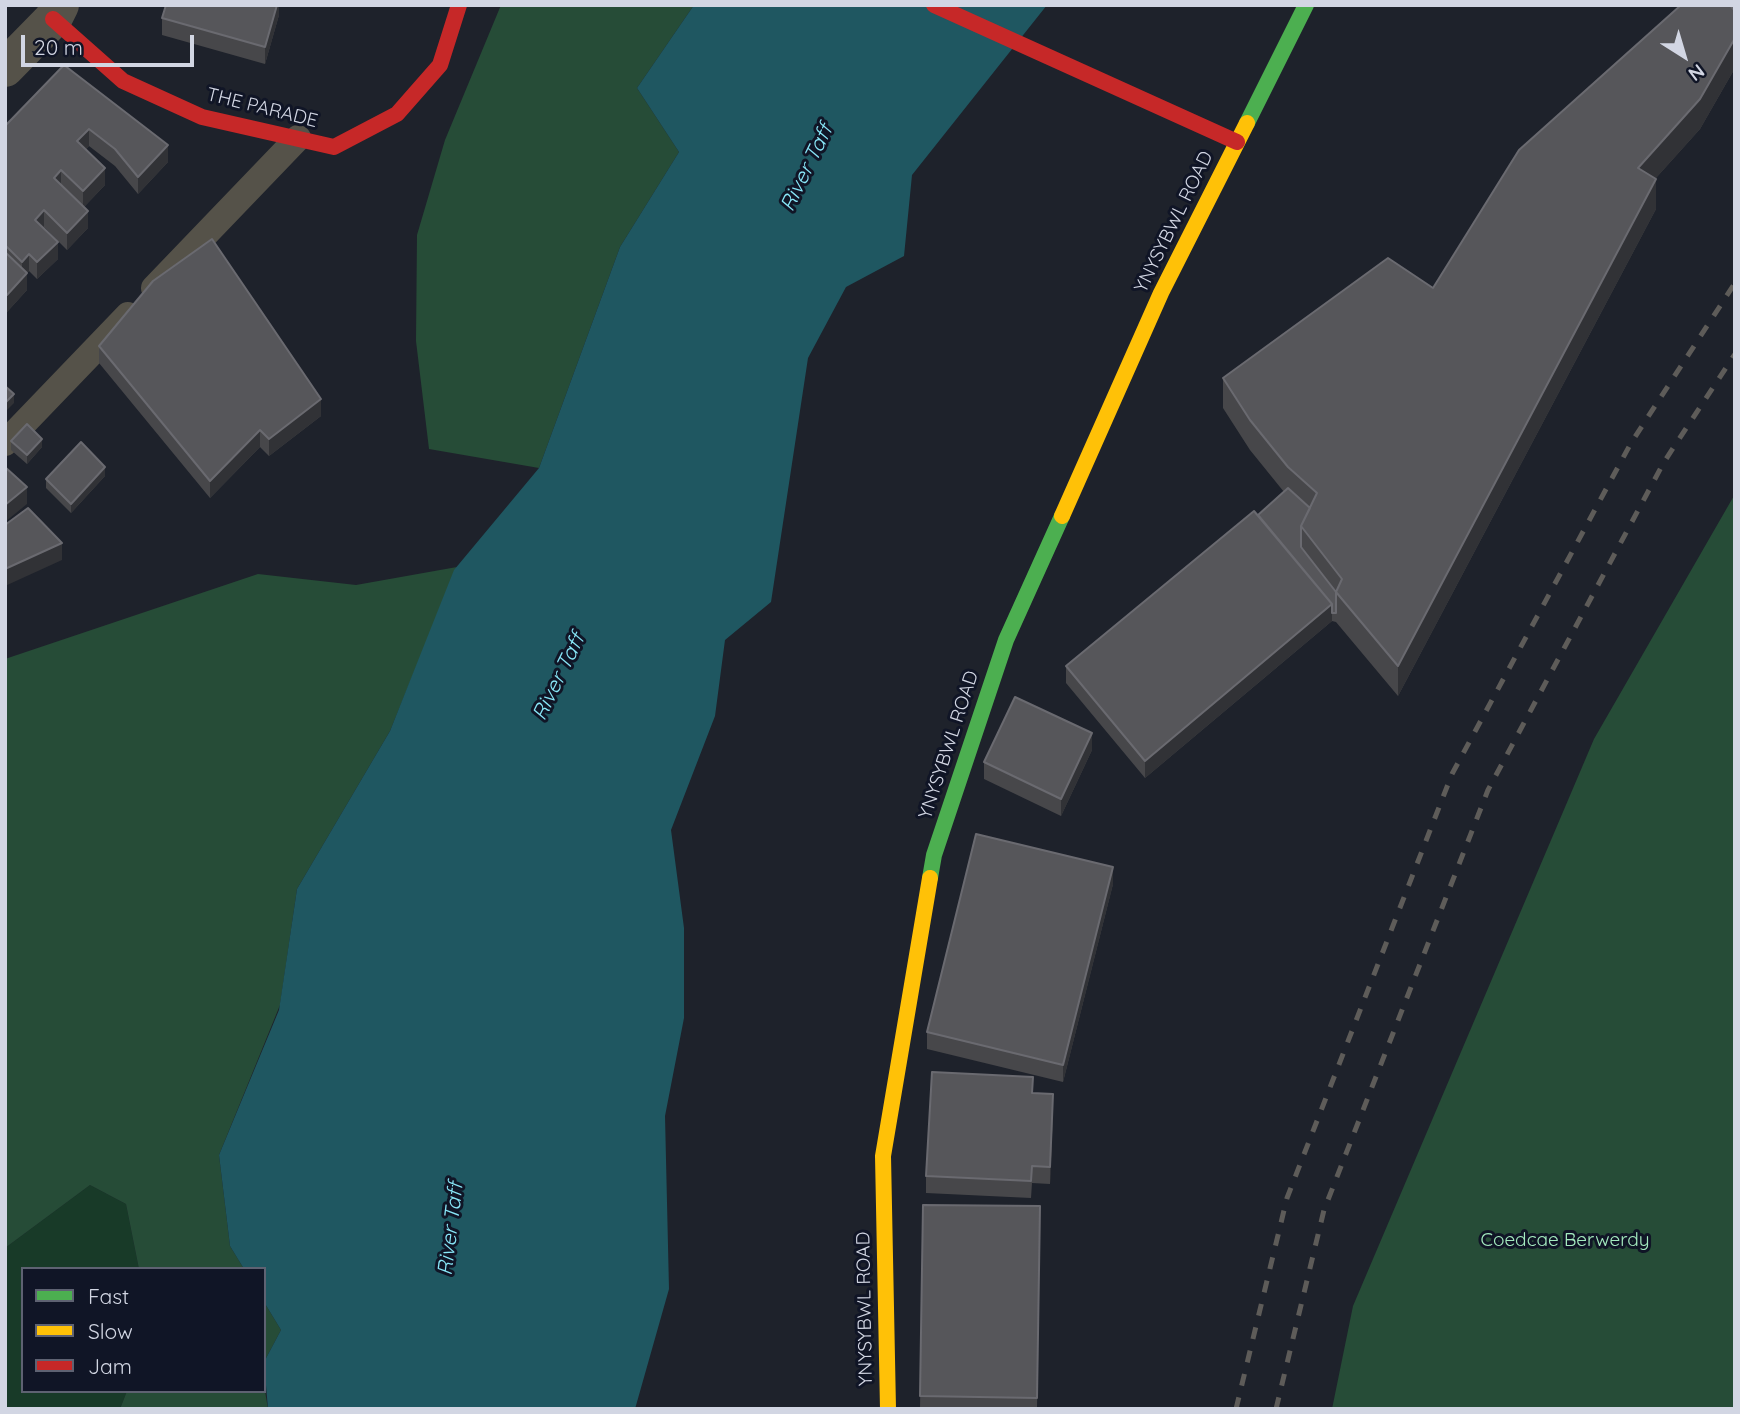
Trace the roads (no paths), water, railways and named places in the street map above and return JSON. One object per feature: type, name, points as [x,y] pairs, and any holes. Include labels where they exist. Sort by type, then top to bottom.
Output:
[{"type":"main road","name":"THE PARADE","points":[[56,12],[123,81],[202,117],[334,147],[397,114],[440,65],[459,5]]},
{"type":"main road","points":[[934,5],[1237,142]]},
{"type":"main road","name":"YNYSYBWL ROAD","points":[[888,1409],[883,1156],[934,855],[1006,639],[1161,293],[1306,5]]},
{"type":"street","points":[[5,68],[56,12]]},
{"type":"lane","points":[[5,443],[298,138]]},
{"type":"water","name":"River Taff","points":[[694,5],[1047,5],[912,175],[904,256],[846,287],[808,358],[771,602],[725,640],[715,716],[671,830],[684,928],[684,1018],[665,1116],[669,1289],[635,1409],[268,1409],[266,1358],[281,1330],[266,1305],[266,1267],[243,1267],[230,1246],[219,1155],[279,1010],[297,889],[390,731],[454,570],[539,468],[620,247],[679,152],[637,88]]},
{"type":"railway","points":[[1236,1409],[1287,1198],[1452,774],[1631,443],[1735,283]]},
{"type":"railway","points":[[1276,1409],[1324,1210],[1488,790],[1664,462],[1735,354]]},
{"type":"park label","name":"Coedcae Berwerdy","points":[[1565,1240]]}]
